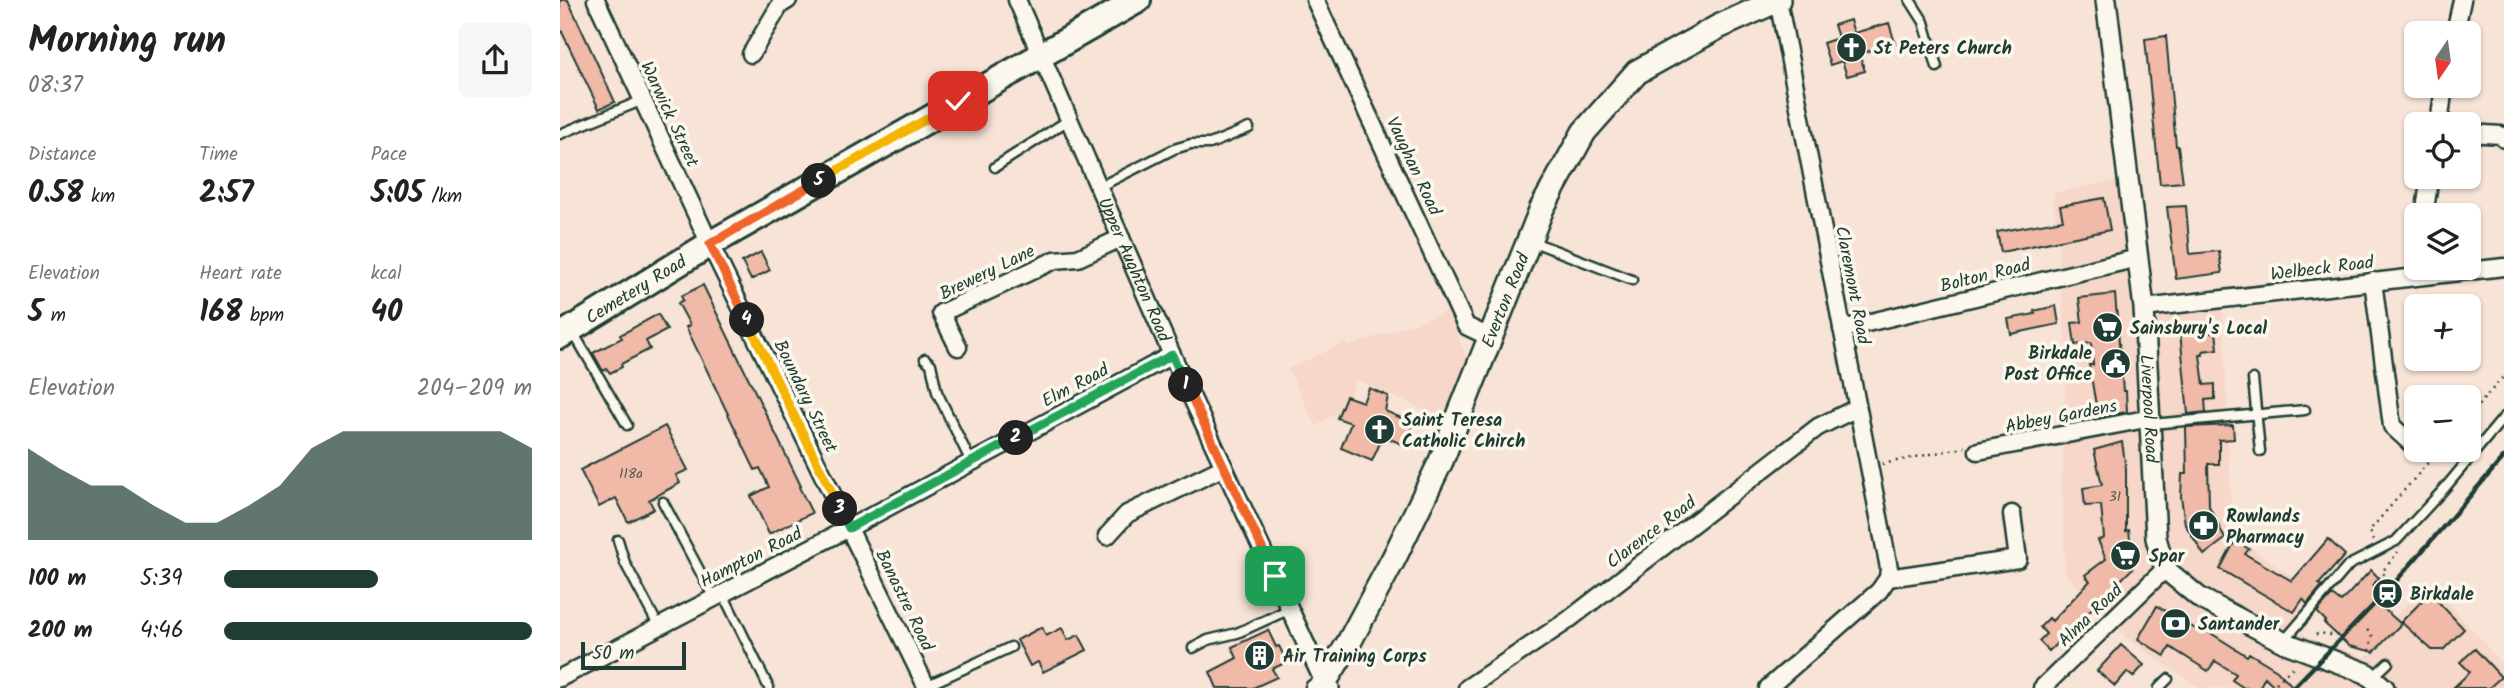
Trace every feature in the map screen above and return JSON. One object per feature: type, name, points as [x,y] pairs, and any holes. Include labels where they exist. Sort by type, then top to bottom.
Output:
[{"type":"main road","name":"Cemetery Road","points":[[566,333],[710,244],[1138,0]]},
{"type":"main road","name":"Everton Road","points":[[1322,686],[1388,570],[1441,461],[1542,208],[1584,132],[1637,72],[1718,27],[1778,0]]},
{"type":"street","name":"Warwick Street","points":[[596,0],[710,244]]},
{"type":"street","name":"Upper Aughton Road","points":[[1017,0],[1172,355],[1290,608],[1322,686]]},
{"type":"street","name":"Vaughan Road","points":[[1315,0],[1466,326],[1489,337]]},
{"type":"street","name":"Claremont Road","points":[[1778,0],[1889,568],[1888,578]]},
{"type":"street","name":"Liverpool Road","points":[[2106,0],[2144,308],[2156,538],[2165,569]]},
{"type":"street","points":[[2458,21],[2462,0]]},
{"type":"street","points":[[751,54],[781,2]]},
{"type":"street","points":[[2481,134],[2501,135],[2504,139]]},
{"type":"street","name":"Brewery Lane","points":[[958,347],[941,313],[1055,260],[1078,258],[1121,238]]},
{"type":"street","name":"Boundary Street","points":[[710,244],[849,528]]},
{"type":"street","name":"Bolton Road","points":[[1842,329],[2138,258]]},
{"type":"street","name":"Welbeck Road","points":[[2481,268],[2504,267]]},
{"type":"street","name":"Welbeck Road","points":[[2144,308],[2373,281],[2404,272]]},
{"type":"street","points":[[2373,281],[2392,426],[2404,437]]},
{"type":"street","name":"Elm Road","points":[[996,449],[1172,355]]},
{"type":"street","name":"Clarence Road","points":[[1468,688],[1567,621],[1818,427],[1857,408]]},
{"type":"street","name":"Abbey Gardens","points":[[1978,451],[2151,421]]},
{"type":"street","name":"Hampton Road","points":[[560,678],[996,449]]},
{"type":"street","points":[[1107,536],[1128,514],[1224,467]]},
{"type":"street","points":[[1768,688],[1880,591],[1888,578],[2018,559],[2012,514]]},
{"type":"street","name":"Banastre Road","points":[[849,528],[927,687]]},
{"type":"street","points":[[2165,569],[2200,598],[2283,642],[2311,645],[2378,683]]},
{"type":"street","name":"Alma Road","points":[[2042,688],[2165,569]]},
{"type":"lane","points":[[1910,0],[1924,22],[1937,67]]},
{"type":"lane","points":[[560,134],[643,100]]},
{"type":"lane","points":[[995,167],[1070,119]]},
{"type":"lane","points":[[1099,187],[1174,149],[1191,144],[1210,144],[1249,128]]},
{"type":"lane","points":[[1529,240],[1632,280]]},
{"type":"lane","points":[[566,333],[626,425]]},
{"type":"lane","points":[[925,359],[931,364],[937,392],[971,462]]},
{"type":"lane","points":[[2253,379],[2260,451]]},
{"type":"lane","points":[[2151,421],[2305,410]]},
{"type":"lane","points":[[2283,642],[2349,565],[2396,541],[2504,417]]},
{"type":"lane","points":[[663,502],[769,688]]},
{"type":"lane","points":[[618,540],[625,563],[659,627]]},
{"type":"lane","points":[[1193,648],[1208,640],[1237,633],[1290,608]]},
{"type":"lane","points":[[927,687],[1011,647]]},
{"type":"lane","points":[[2378,683],[2388,663]]},
{"type":"lane","points":[[2159,688],[2168,679]]},
{"type":"path","points":[[2481,402],[2504,376]]},
{"type":"path","points":[[1869,467],[1969,446],[1978,451]]},
{"type":"path","points":[[2376,551],[2370,530],[2429,462]]},
{"type":"path","points":[[2389,580],[2382,572],[2404,545],[2402,534]]},
{"type":"path","points":[[2367,630],[2372,635],[2369,655]]},
{"type":"path","points":[[2272,688],[2319,633],[2337,636]]},
{"type":"shaded area","points":[[2123,179],[2136,318],[2223,309],[2232,534],[2313,591],[2291,626],[2314,640],[2369,658],[2397,628],[2390,621],[2430,582],[2504,666],[2504,684],[2500,688],[2200,688],[2128,639],[2065,573],[2062,480],[2066,344],[2053,193]]},
{"type":"shaded area","points":[[1447,311],[1468,360],[1445,419],[1356,380],[1344,408],[1316,426],[1288,369],[1346,342],[1348,347]]},
{"type":"building","points":[[560,0],[568,0],[615,102],[599,109],[560,28]]},
{"type":"building","name":"St Peters Church","points":[[1850,20],[1854,33],[1889,23],[1895,43],[1859,54],[1865,71],[1847,76],[1842,61],[1830,65],[1823,43],[1838,38],[1834,25]]},
{"type":"building","points":[[2166,36],[2176,146],[2183,182],[2160,184],[2145,39]]},
{"type":"building","points":[[2104,198],[2110,230],[2001,252],[1997,232],[2063,220],[2060,206]]},
{"type":"building","points":[[2186,206],[2190,254],[2219,251],[2222,273],[2176,279],[2167,207]]},
{"type":"building","points":[[761,252],[770,270],[751,280],[742,262]]},
{"type":"building","points":[[703,285],[812,513],[769,534],[751,496],[769,487],[760,468],[755,470],[686,327],[690,325],[678,303],[683,300],[681,296]]},
{"type":"building","points":[[2115,294],[2127,412],[2098,417],[2089,365],[2093,365],[2091,343],[2075,345],[2072,323],[2082,322],[2079,298]]},
{"type":"building","points":[[2056,306],[2059,324],[2011,334],[2008,319],[2035,314],[2034,311]]},
{"type":"building","points":[[658,314],[667,330],[646,341],[650,349],[610,373],[607,369],[603,371],[593,353]]},
{"type":"building","points":[[2201,330],[2201,334],[2216,332],[2218,349],[2203,351],[2203,355],[2200,355],[2204,385],[2215,384],[2215,399],[2205,400],[2206,412],[2188,414],[2180,332]]},
{"type":"building","name":"Saint Teresa Catholic Chirch","points":[[1369,388],[1388,396],[1385,411],[1413,423],[1404,445],[1383,436],[1372,461],[1341,448],[1351,423],[1337,418],[1346,396],[1363,402]]},
{"type":"building","points":[[2233,425],[2234,439],[2219,440],[2219,464],[2208,464],[2209,506],[2225,539],[2204,555],[2185,524],[2181,497],[2182,474],[2187,474],[2186,427]]},
{"type":"building","points":[[665,426],[688,470],[676,475],[680,483],[649,500],[654,509],[628,522],[616,498],[599,507],[580,470]]},
{"type":"building","points":[[2122,442],[2126,469],[2126,531],[2129,530],[2133,568],[2049,651],[2039,641],[2046,634],[2040,627],[2049,618],[2052,621],[2090,581],[2085,575],[2106,559],[2098,540],[2104,538],[2101,505],[2085,506],[2083,488],[2102,485],[2094,450]]},
{"type":"building","points":[[2328,539],[2345,555],[2319,584],[2322,586],[2307,604],[2303,599],[2294,612],[2220,569],[2235,541],[2249,549],[2245,554],[2292,581]]},
{"type":"building","points":[[2371,570],[2379,578],[2373,585],[2382,594],[2375,601],[2401,624],[2374,652],[2349,646],[2324,623],[2326,621],[2317,612],[2332,595],[2341,602]]},
{"type":"building","points":[[2430,593],[2464,629],[2443,650],[2432,650],[2401,622]]},
{"type":"building","points":[[2157,606],[2199,631],[2201,627],[2247,656],[2249,653],[2277,670],[2294,688],[2276,688],[2265,677],[2259,688],[2244,688],[2232,680],[2236,674],[2215,661],[2208,671],[2170,647],[2165,656],[2138,639]]},
{"type":"building","points":[[1042,627],[1046,636],[1062,628],[1068,640],[1079,635],[1087,650],[1043,672],[1038,662],[1030,666],[1017,640]]},
{"type":"building","points":[[1268,630],[1287,662],[1272,669],[1277,677],[1253,688],[1217,688],[1210,672],[1237,658],[1232,647]]},
{"type":"building","points":[[2121,645],[2144,665],[2133,677],[2127,672],[2115,686],[2097,671]]},
{"type":"building","points":[[2475,649],[2501,677],[2489,688],[2453,688],[2470,672],[2460,662]]},
{"type":"railway","points":[[2293,688],[2390,588],[2504,457]]},
{"type":"place","name":"St Peters Church","points":[[1851,48]]},
{"type":"place","name":"Sainsbury's Local","points":[[2107,328]]},
{"type":"place","name":"Birkdale Post Office","points":[[2115,363]]},
{"type":"place","name":"Saint Teresa Catholic Chirch","points":[[1379,430]]},
{"type":"place","name":"Rowlands Pharmacy","points":[[2203,526]]},
{"type":"place","name":"Spar","points":[[2126,556]]},
{"type":"place","name":"Birkdale","points":[[2387,594]]},
{"type":"place","name":"Santander","points":[[2175,624]]},
{"type":"place","name":"Air Training Corps","points":[[1260,656]]},
{"type":"route","points":[[958,101],[710,244],[849,528],[1172,355],[1275,576]]}]
